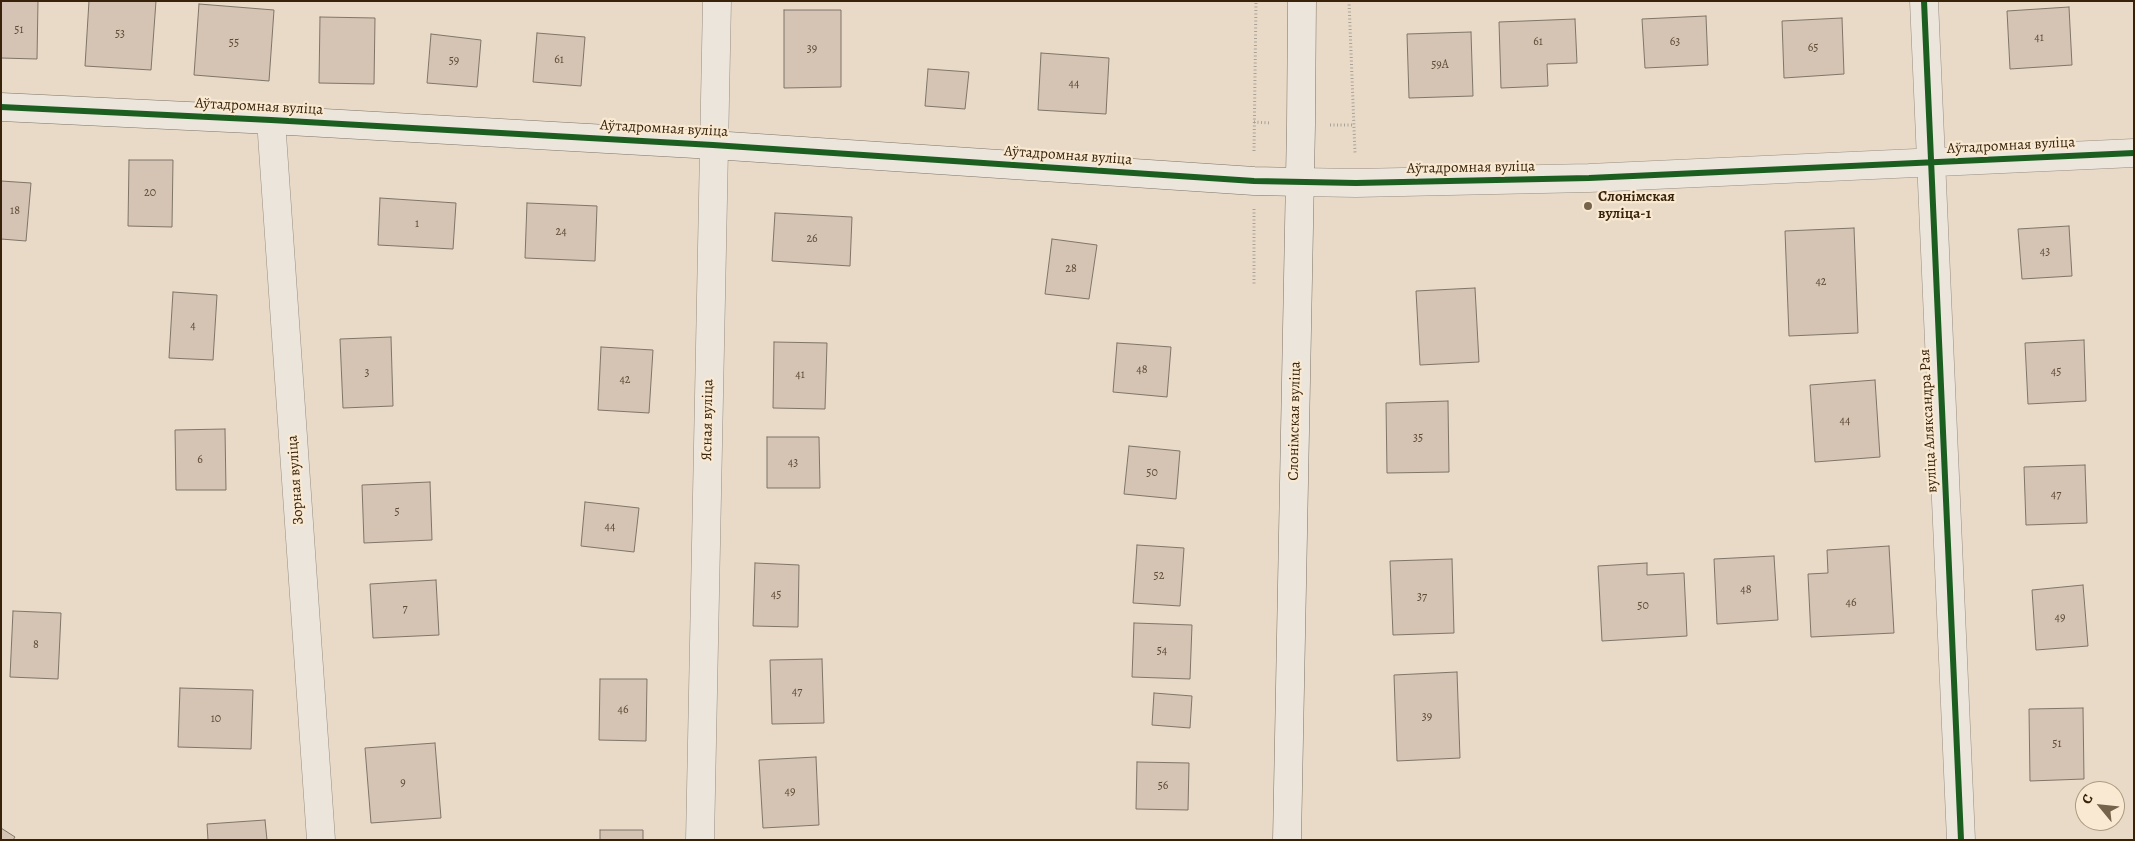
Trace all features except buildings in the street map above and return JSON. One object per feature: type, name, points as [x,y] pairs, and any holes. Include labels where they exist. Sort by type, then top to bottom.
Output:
[{"type":"street","name":"Ясная вуліца","points":[[700,840],[717,1]]},
{"type":"street","name":"Слонімская вуліца","points":[[1287,840],[1302,1]]},
{"type":"street","name":"вуліца Аляксандра Рая","points":[[1924,1],[1961,840]]},
{"type":"street","name":"Аўтадромная вуліца","points":[[1,108],[271,120],[713,145],[1254,181],[1300,182],[1356,183],[1589,178],[2134,153]]},
{"type":"street","name":"Зорная вуліца","points":[[271,120],[321,840]]},
{"type":"path","points":[[1254,284],[1256,1]]},
{"type":"path","points":[[1349,1],[1356,183]]},
{"type":"cycle path","points":[[1924,1],[1961,840]]},
{"type":"cycle path","points":[[1,107],[713,145],[1254,181],[1356,183],[1589,178],[2134,153]]},
{"type":"place","name":"Слонімская вуліца-1","points":[[1588,206]]}]
